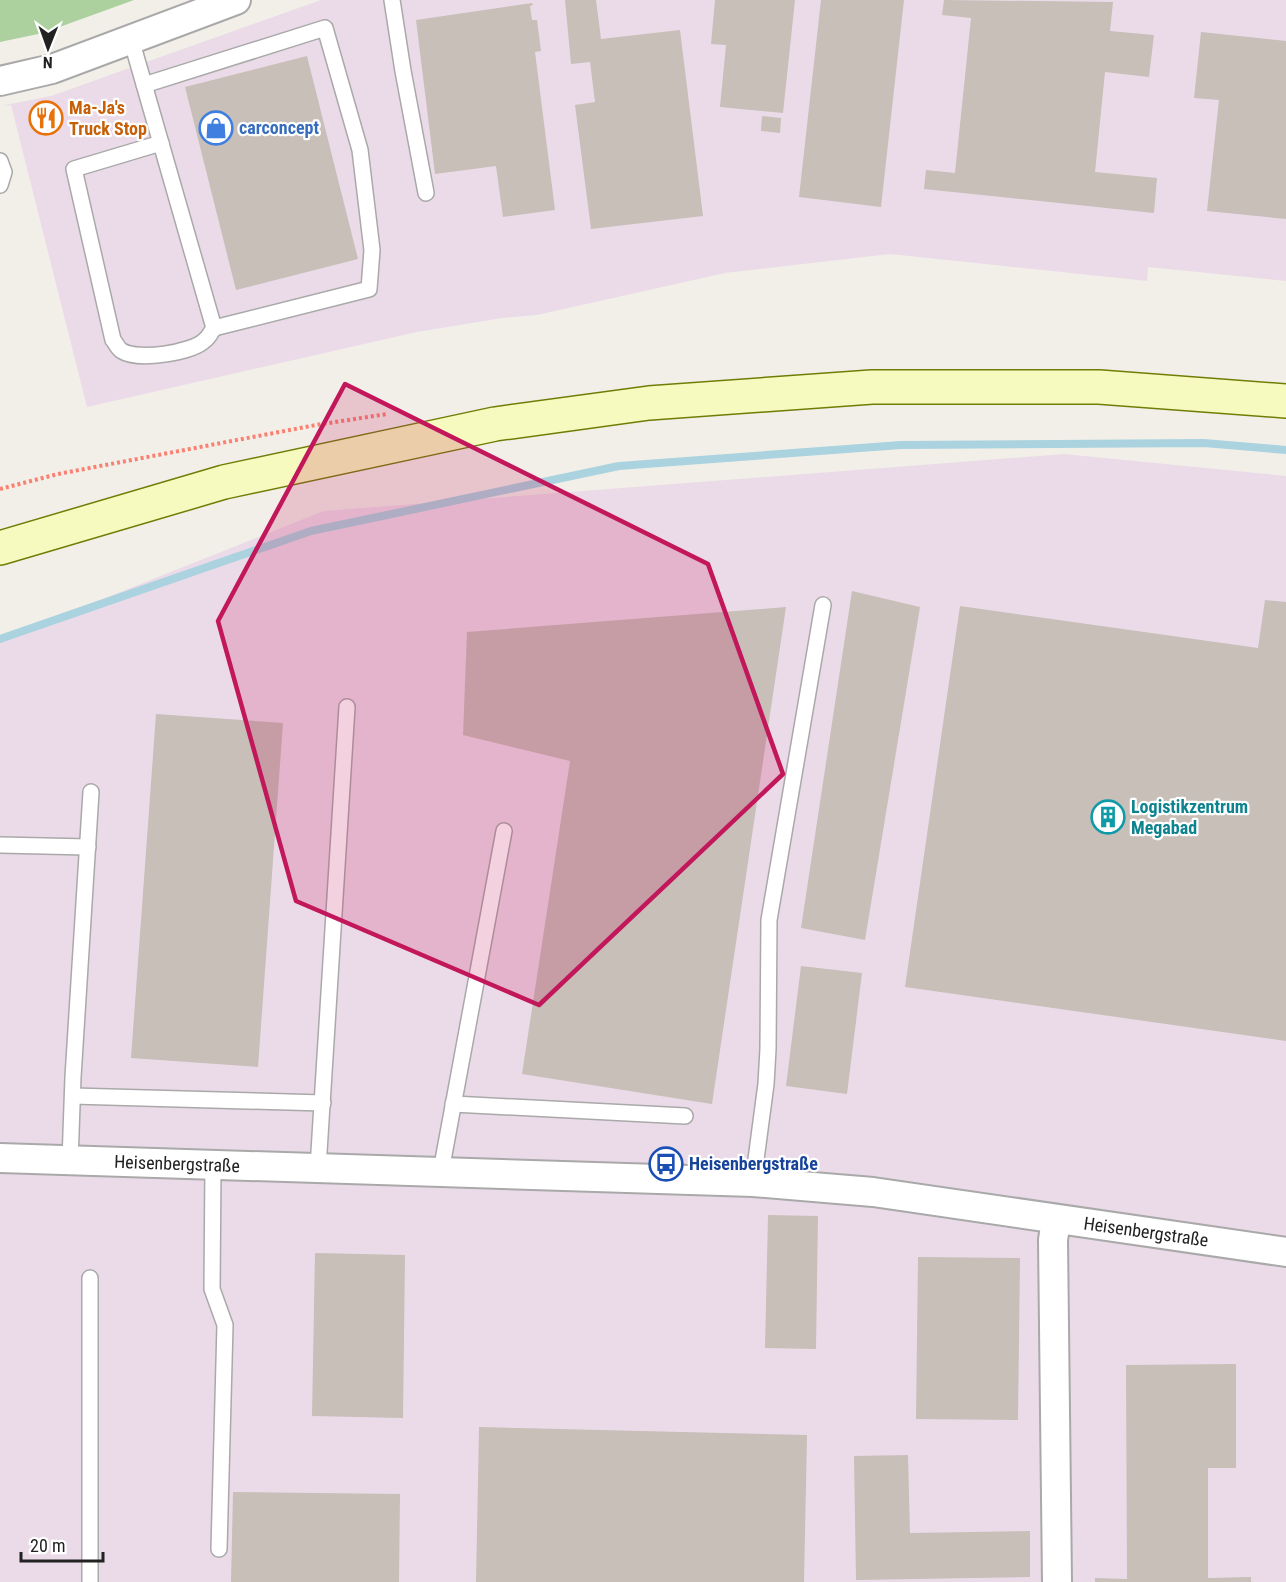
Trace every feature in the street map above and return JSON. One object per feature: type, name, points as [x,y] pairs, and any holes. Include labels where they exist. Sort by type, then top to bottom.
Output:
[{"type":"main road","points":[[0,548],[224,482],[495,424],[649,403],[872,387],[1099,387],[1286,401]]},
{"type":"street","points":[[0,81],[52,69],[236,0]]},
{"type":"street","name":"Heisenbergstraße","points":[[0,1158],[753,1182],[873,1192],[1286,1252]]},
{"type":"street","points":[[1056,1218],[1053,1240],[1057,1582]]},
{"type":"lane","points":[[392,0],[426,193]]},
{"type":"lane","points":[[144,85],[326,28],[360,150],[372,250],[369,290],[214,328],[206,340],[198,345],[153,356],[134,356],[120,350],[113,340],[74,169],[161,143]]},
{"type":"lane","points":[[131,39],[214,328]]},
{"type":"lane","points":[[0,160],[4,172],[0,184]]},
{"type":"lane","points":[[753,1182],[768,1049],[769,920],[823,605]]},
{"type":"lane","points":[[318,1168],[347,707]]},
{"type":"lane","points":[[70,1161],[91,792]]},
{"type":"lane","points":[[441,1171],[504,831]]},
{"type":"lane","points":[[0,845],[88,847]]},
{"type":"lane","points":[[73,1096],[322,1103]]},
{"type":"lane","points":[[453,1104],[685,1116]]},
{"type":"lane","points":[[213,1165],[212,1288],[225,1325],[219,1549]]},
{"type":"lane","points":[[90,1278],[90,1582]]},
{"type":"highlighted area","points":[[345,384],[708,564],[783,774],[539,1005],[296,901],[218,621]]},
{"type":"shaded area","points":[[321,0],[1286,0],[1286,281],[1148,267],[1147,281],[890,254],[725,273],[537,315],[502,318],[417,332],[87,407],[11,105],[0,106],[51,96]]},
{"type":"shaded area","points":[[1064,454],[1286,476],[1286,1582],[0,1582],[0,640],[324,511]]},
{"type":"green space","points":[[0,0],[134,0],[43,33],[0,42]]},
{"type":"building","points":[[565,0],[596,0],[601,39],[680,30],[703,216],[591,229],[575,105],[595,102],[590,62],[571,64]]},
{"type":"building","points":[[715,0],[795,0],[783,113],[720,107],[726,45],[711,44]]},
{"type":"building","points":[[821,0],[904,0],[881,207],[799,197]]},
{"type":"building","points":[[944,0],[1113,2],[1110,31],[1154,35],[1149,77],[1105,72],[1095,172],[1157,178],[1154,213],[924,189],[926,170],[955,173],[971,18],[942,15]]},
{"type":"building","points":[[532,3],[533,5],[530,6],[532,20],[537,20],[541,51],[535,52],[555,210],[503,217],[496,166],[435,174],[416,20]]},
{"type":"building","points":[[1201,32],[1286,41],[1286,219],[1207,211],[1219,100],[1194,98]]},
{"type":"building","points":[[307,56],[358,259],[236,290],[185,87]]},
{"type":"building","name":"Ma-Ja's Truck Stop","points":[[55,111],[58,121],[37,126],[35,116]]},
{"type":"building","points":[[762,116],[781,118],[780,133],[761,131]]},
{"type":"building","points":[[852,591],[920,607],[865,940],[801,928]]},
{"type":"building","name":"Logistikzentrum Megabad","points":[[1265,600],[1286,602],[1286,1041],[905,987],[960,606],[1258,648]]},
{"type":"building","points":[[786,607],[712,1104],[522,1074],[570,761],[463,735],[467,632]]},
{"type":"building","points":[[156,714],[283,723],[258,1067],[131,1058]]},
{"type":"building","points":[[801,966],[862,973],[847,1094],[786,1086]]},
{"type":"building","points":[[768,1215],[818,1216],[816,1349],[765,1348]]},
{"type":"building","points":[[315,1253],[405,1255],[403,1418],[312,1416]]},
{"type":"building","points":[[918,1257],[1020,1258],[1018,1420],[916,1419]]},
{"type":"building","points":[[1236,1364],[1236,1468],[1208,1468],[1208,1578],[1251,1577],[1251,1582],[1095,1582],[1095,1578],[1127,1579],[1126,1365]]},
{"type":"building","points":[[479,1427],[807,1435],[804,1582],[476,1582]]},
{"type":"building","points":[[908,1455],[910,1533],[1030,1531],[1030,1577],[856,1580],[854,1456]]},
{"type":"building","points":[[233,1492],[400,1494],[399,1582],[231,1582]]},
{"type":"waterway","points":[[0,639],[311,531],[619,466],[901,445],[1204,443],[1286,450]]},
{"type":"place","name":"Ma-Ja's Truck Stop","points":[[46,118]]},
{"type":"place","name":"carconcept","points":[[216,128]]},
{"type":"place","name":"Logistikzentrum Megabad","points":[[1108,817]]},
{"type":"place","name":"Heisenbergstraße","points":[[666,1164]]}]
